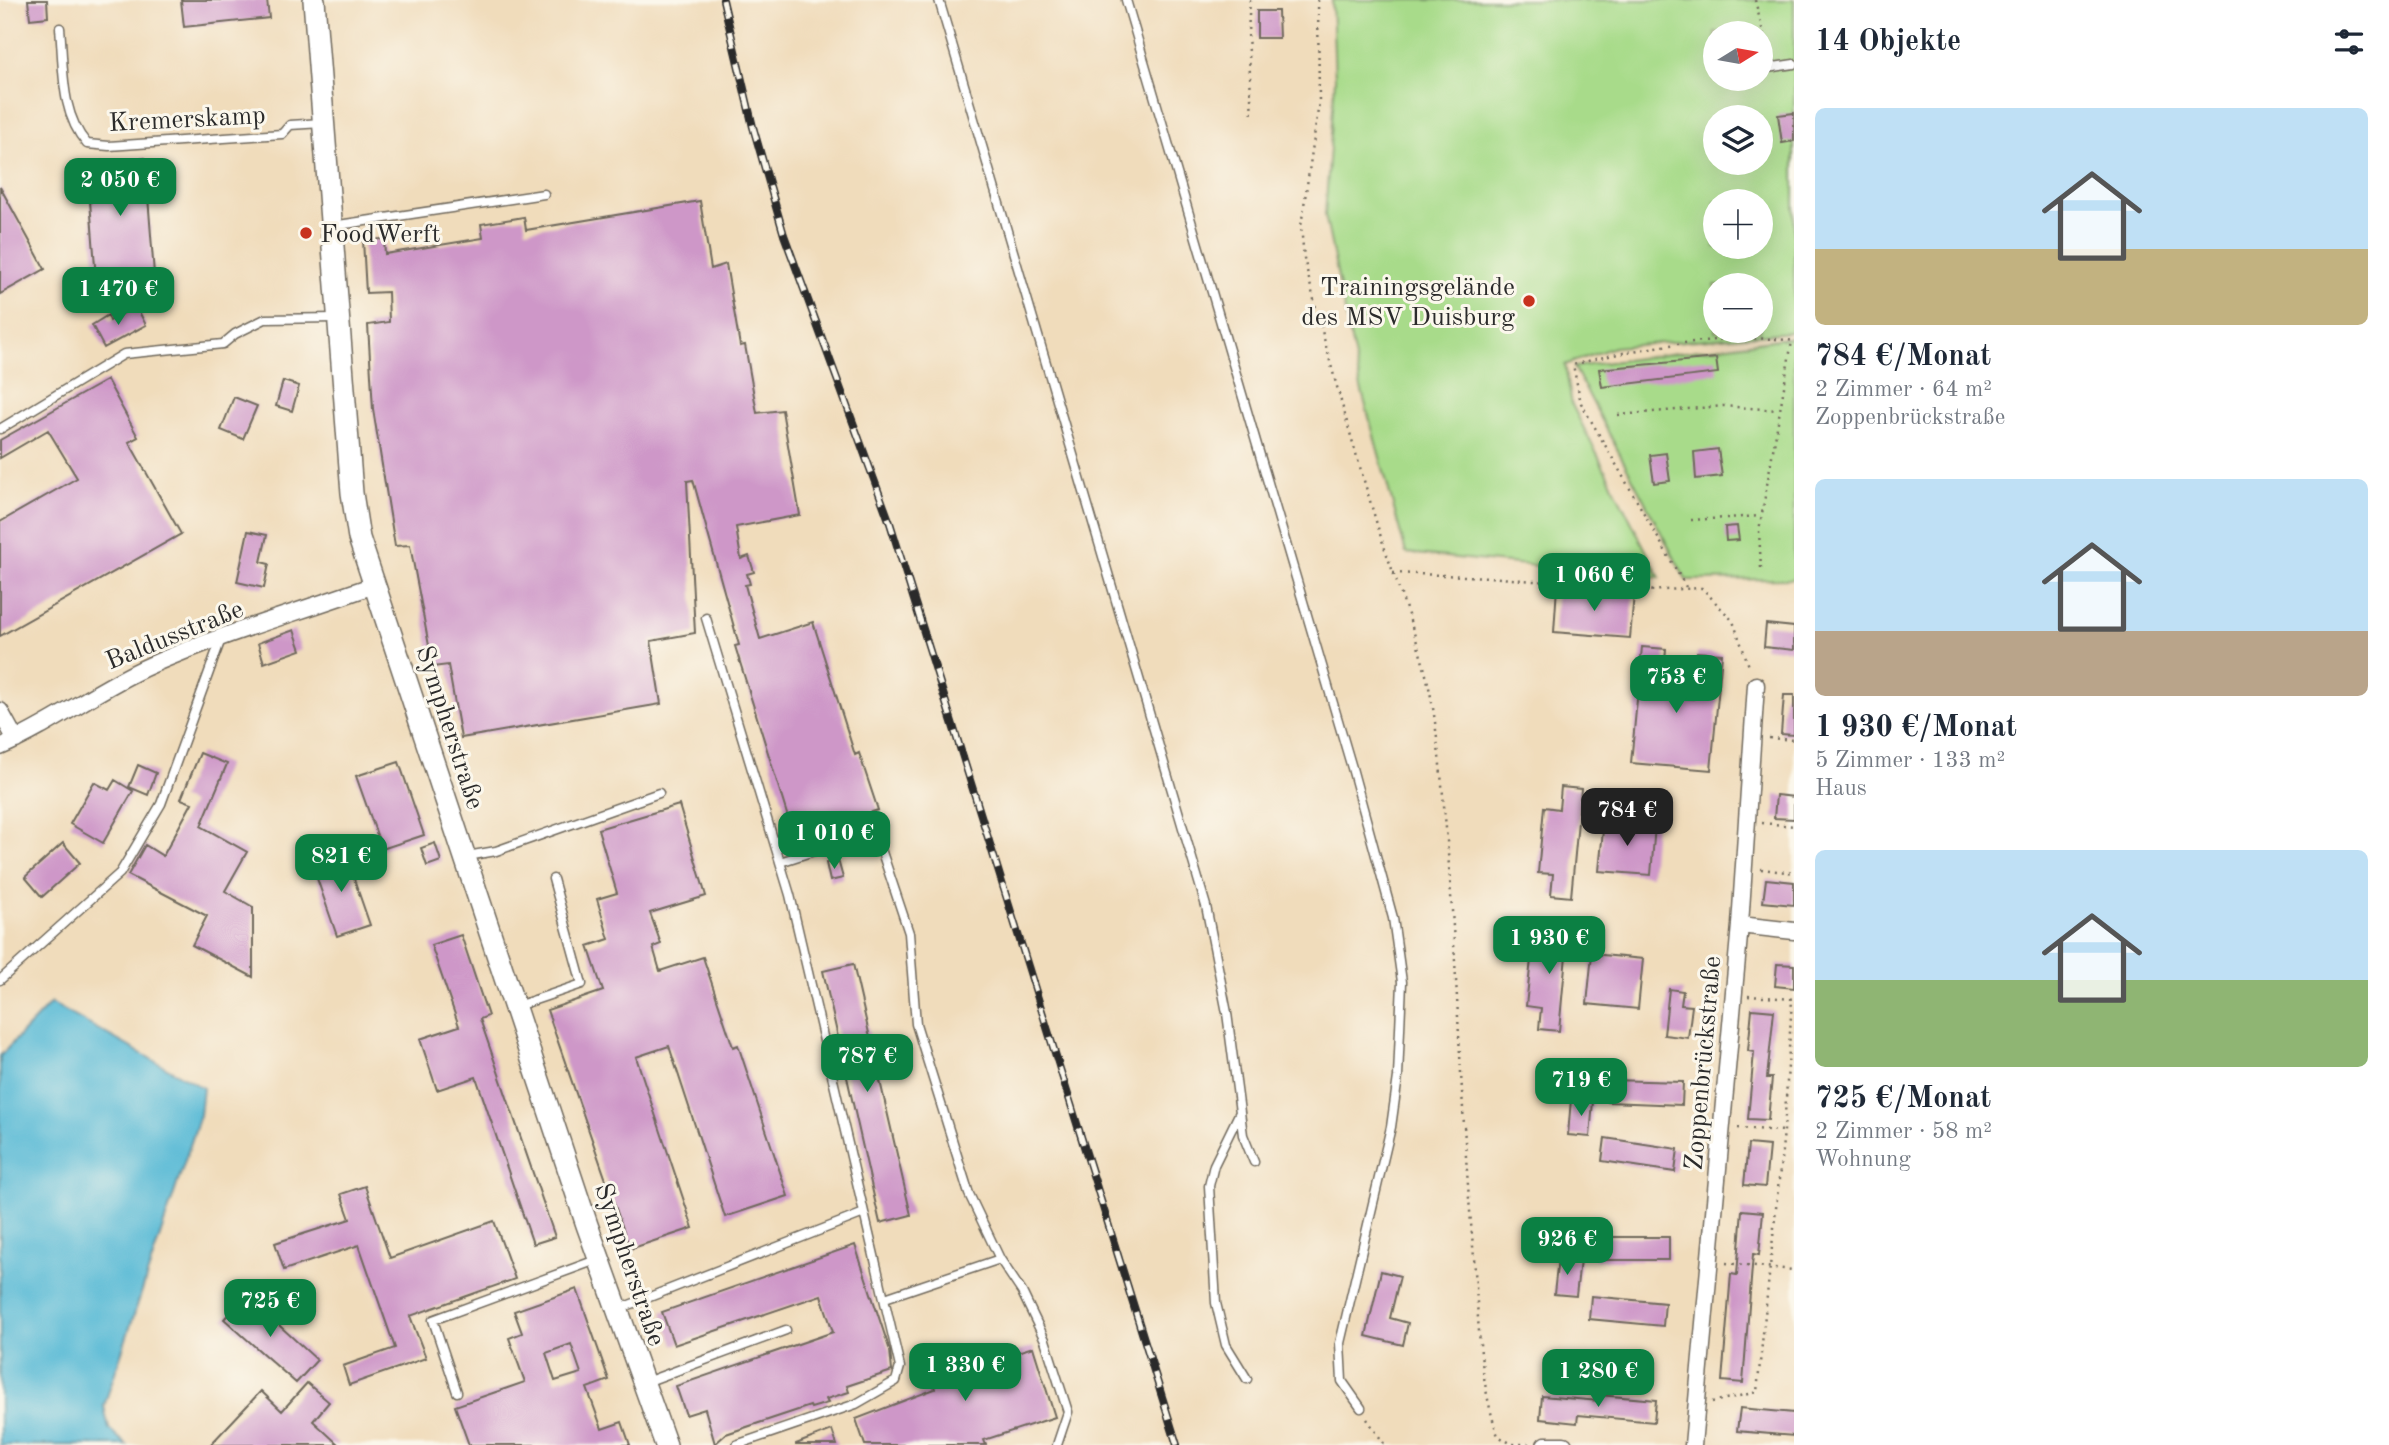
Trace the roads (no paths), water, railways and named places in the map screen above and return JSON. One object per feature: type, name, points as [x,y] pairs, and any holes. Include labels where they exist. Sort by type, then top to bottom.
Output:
[{"type":"street","name":"Sympherstraße","points":[[314,0],[352,493],[359,538],[599,1258],[666,1445]]},
{"type":"street","name":"Baldusstraße","points":[[0,747],[151,665],[374,585]]},
{"type":"street","name":"Zoppenbrückstraße","points":[[1693,1445],[1731,995],[1740,925],[1756,685]]},
{"type":"street","points":[[0,711],[16,740]]},
{"type":"street","points":[[1740,925],[1794,931]]},
{"type":"street","points":[[1545,1444],[1564,1445]]},
{"type":"lane","points":[[939,0],[1206,906],[1229,1029],[1239,1114],[1243,1135],[1254,1162]]},
{"type":"lane","points":[[1126,0],[1356,780],[1395,928],[1402,982],[1401,1027],[1391,1128],[1340,1343],[1342,1381],[1361,1408]]},
{"type":"lane","name":"Kremerskamp","points":[[60,28],[68,113],[76,131],[87,144],[109,146],[282,134],[290,125],[325,123]]},
{"type":"lane","points":[[1773,68],[1794,64]]},
{"type":"lane","points":[[332,226],[544,194]]},
{"type":"lane","points":[[0,429],[124,354],[223,344],[265,319],[339,318]]},
{"type":"lane","points":[[706,618],[780,862],[813,984],[900,1367],[895,1381],[856,1404],[749,1443],[736,1445]]},
{"type":"lane","points":[[0,980],[120,873],[161,804],[220,639]]},
{"type":"lane","points":[[464,856],[496,850],[659,793]]},
{"type":"lane","points":[[780,862],[857,836],[881,849],[909,933],[916,1024],[969,1194],[1000,1259],[1022,1292],[1045,1340],[1068,1412],[1057,1445]]},
{"type":"lane","points":[[515,1007],[582,984],[553,879]]},
{"type":"lane","points":[[1239,1114],[1214,1165],[1209,1186],[1216,1303],[1226,1345],[1247,1379]]},
{"type":"lane","points":[[617,1309],[864,1213]]},
{"type":"lane","points":[[457,1392],[433,1320],[599,1258]]},
{"type":"lane","points":[[885,1298],[1000,1259]]},
{"type":"lane","points":[[643,1384],[786,1330]]},
{"type":"water","points":[[51,1003],[203,1088],[200,1115],[104,1406],[109,1429],[127,1445],[0,1445],[0,1056]]},
{"type":"railway","points":[[723,0],[753,127],[784,235],[890,523],[1177,1445]]},
{"type":"place","name":"FoodWerft","points":[[306,233]]},
{"type":"place","name":"Trainingsgelände des MSV Duisburg","points":[[1529,301]]}]
